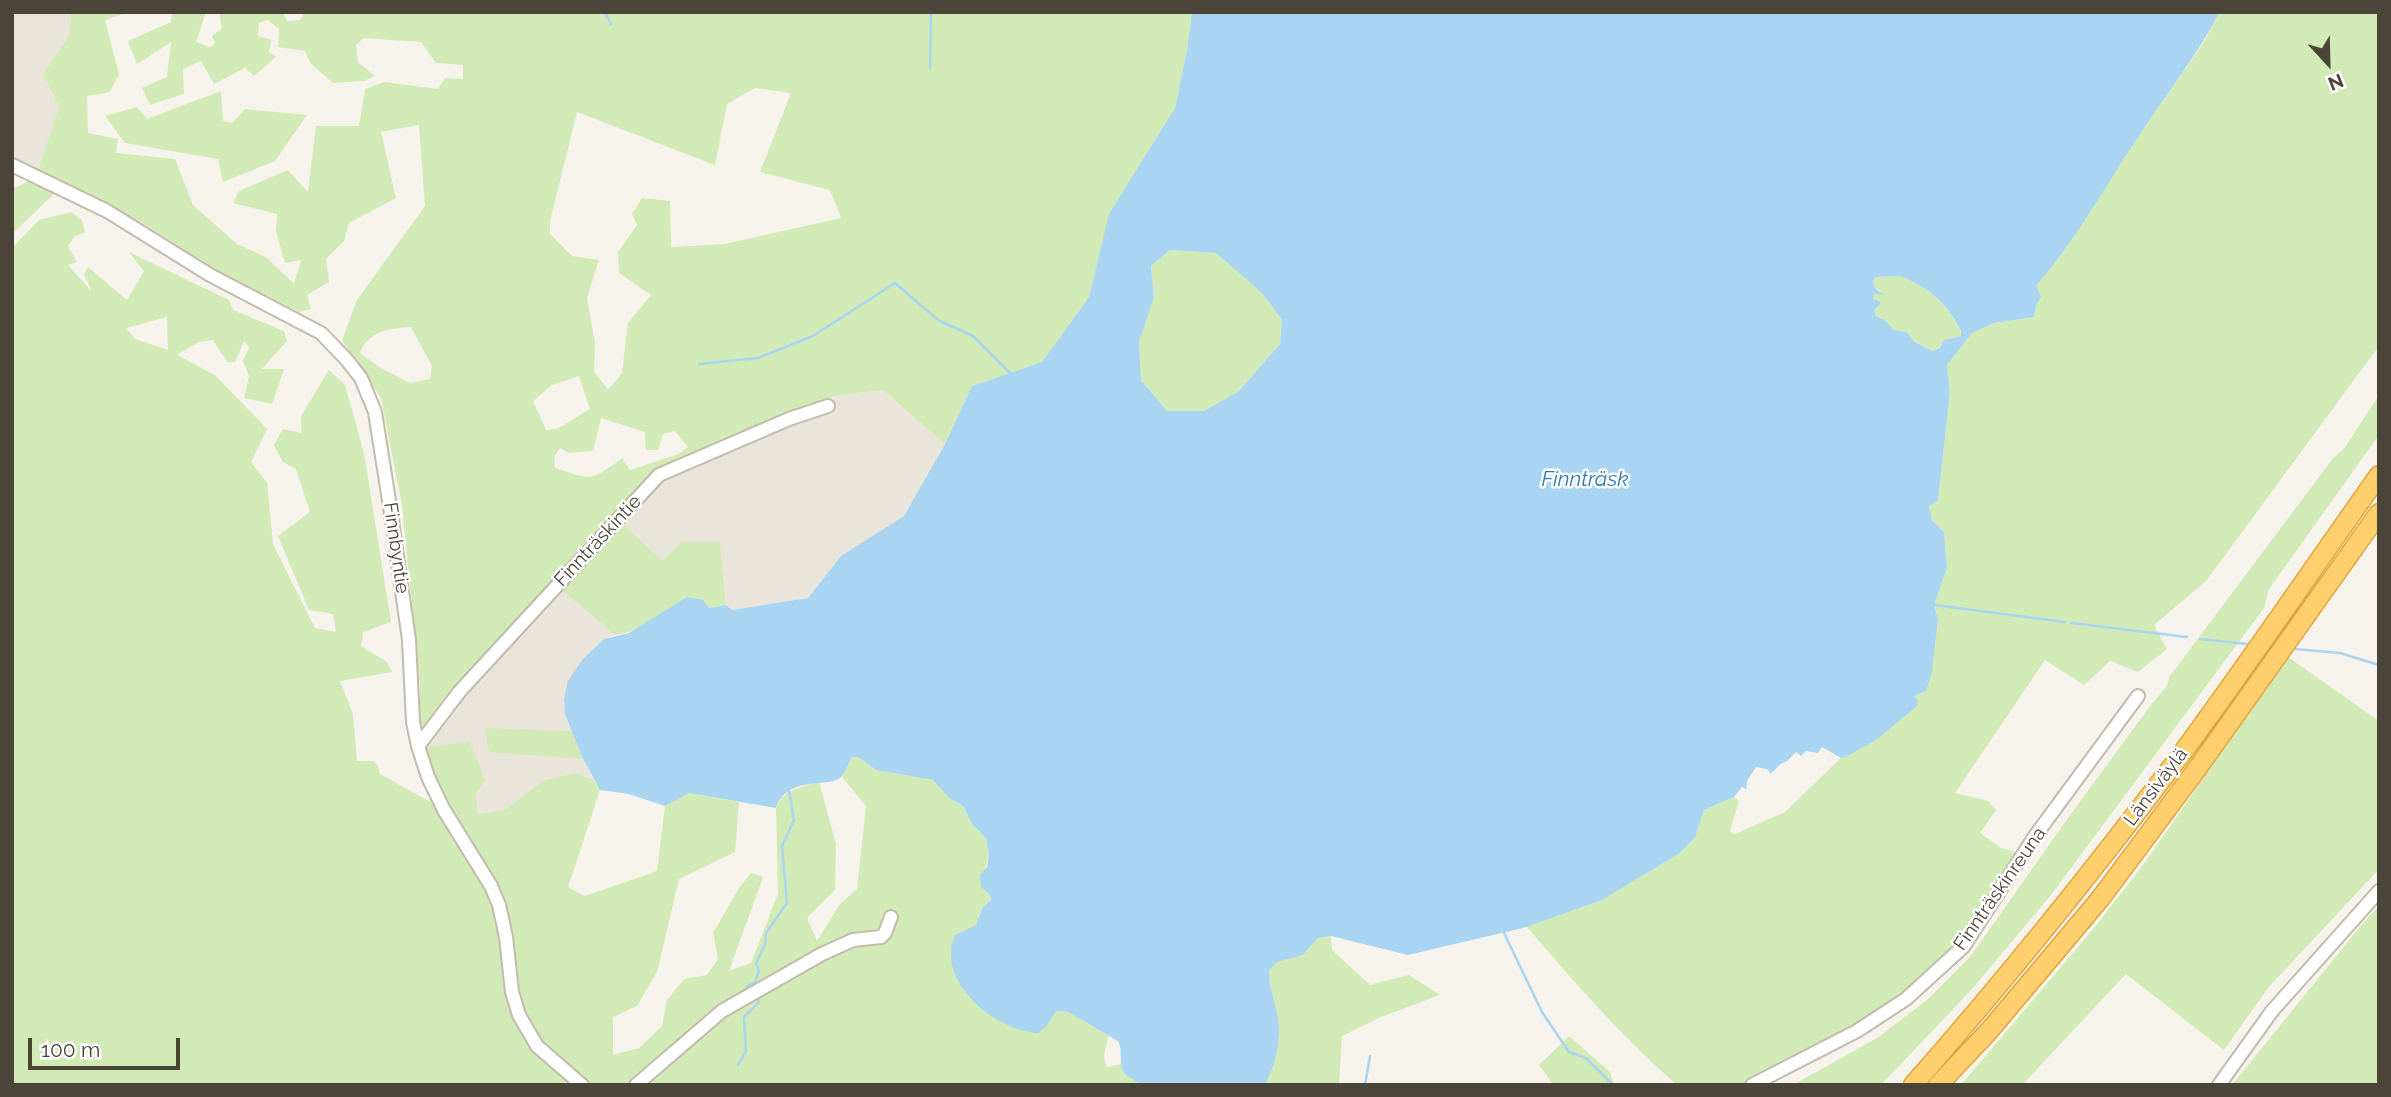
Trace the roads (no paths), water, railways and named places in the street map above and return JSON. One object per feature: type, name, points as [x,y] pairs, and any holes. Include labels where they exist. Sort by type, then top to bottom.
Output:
[{"type":"highway","name":"Länsiväylä","points":[[1913,1085],[2077,891],[2179,756],[2379,475]]},
{"type":"highway","name":"Länsiväylä","points":[[1938,1085],[1989,1031],[2100,899],[2197,769],[2379,513]]},
{"type":"highway","points":[[1900,1085],[1977,1012]]},
{"type":"highway","points":[[1950,1085],[1989,1031]]},
{"type":"street","name":"Finnbyntie","points":[[12,164],[107,211],[210,275],[321,334],[361,378],[374,412],[392,519],[409,640],[413,722],[418,746],[428,777],[444,810],[491,886],[499,905],[504,922],[512,992],[519,1015],[537,1046],[582,1085]]},
{"type":"street","name":"Finnträskintie","points":[[418,746],[460,691],[659,475],[789,419],[828,406]]},
{"type":"street","name":"Finnträskinreuna","points":[[1752,1085],[1786,1065],[1857,1031],[1906,999],[1964,946],[2035,836],[2138,695]]},
{"type":"street","points":[[2219,1085],[2272,1011],[2379,891]]},
{"type":"street","points":[[636,1085],[722,1011],[822,954],[853,940],[881,937],[891,917]]},
{"type":"water","name":"Finnträsk","points":[[1192,12],[2220,12],[2191,61],[2076,233],[2036,286],[2041,297],[2034,317],[1994,323],[1972,333],[1947,365],[1950,392],[1938,501],[1929,506],[1932,520],[1944,532],[1947,568],[1934,605],[1938,618],[1932,671],[1926,691],[1914,696],[1918,701],[1917,706],[1879,738],[1846,757],[1841,758],[1822,747],[1818,753],[1806,751],[1801,756],[1796,752],[1771,774],[1767,769],[1756,767],[1747,781],[1746,789],[1742,787],[1734,797],[1704,810],[1695,838],[1680,853],[1602,900],[1527,927],[1408,955],[1331,936],[1318,938],[1303,955],[1277,962],[1269,970],[1279,1038],[1276,1057],[1265,1085],[1142,1085],[1123,1071],[1118,1041],[1068,1012],[1056,1011],[1046,1027],[1038,1033],[1004,1023],[973,1001],[961,986],[953,969],[951,952],[955,935],[976,925],[982,909],[991,899],[981,887],[980,875],[987,867],[989,855],[986,838],[972,824],[963,806],[948,797],[933,780],[876,770],[860,758],[852,757],[842,776],[836,780],[790,790],[776,808],[689,793],[665,806],[629,794],[600,790],[583,759],[565,714],[564,700],[568,681],[582,660],[604,639],[629,633],[687,597],[703,600],[709,608],[726,605],[732,610],[808,598],[841,556],[904,516],[945,444],[972,386],[1042,362],[1089,297],[1109,214],[1175,108]],"holes":[[[1170,250],[1216,253],[1262,293],[1282,320],[1280,344],[1239,391],[1204,411],[1167,411],[1141,380],[1139,342],[1154,297],[1151,266]],[[1899,276],[1936,297],[1956,321],[1961,336],[1944,340],[1940,347],[1933,351],[1915,342],[1906,332],[1894,330],[1886,321],[1876,316],[1874,310],[1880,301],[1873,299],[1873,296],[1884,295],[1875,288],[1875,277]]]},
{"type":"waterway","points":[[605,12],[611,24]]},
{"type":"waterway","points":[[930,68],[931,12]]},
{"type":"waterway","points":[[699,364],[758,358],[813,336],[895,283],[938,320],[973,336],[1010,373]]},
{"type":"waterway","points":[[1934,605],[2065,622]]},
{"type":"waterway","points":[[2072,623],[2187,637]]},
{"type":"waterway","points":[[2200,639],[2247,644]]},
{"type":"waterway","points":[[2295,649],[2340,653],[2379,665]]},
{"type":"waterway","points":[[746,987],[755,982],[759,971],[756,963],[765,945],[766,933],[787,903],[782,846],[794,820],[789,791]]},
{"type":"waterway","points":[[1504,933],[1542,1012],[1569,1052],[1586,1058],[1613,1085]]},
{"type":"waterway","points":[[738,1065],[746,1051],[744,1017],[759,1002],[757,999]]},
{"type":"waterway","points":[[1365,1085],[1370,1056]]}]
